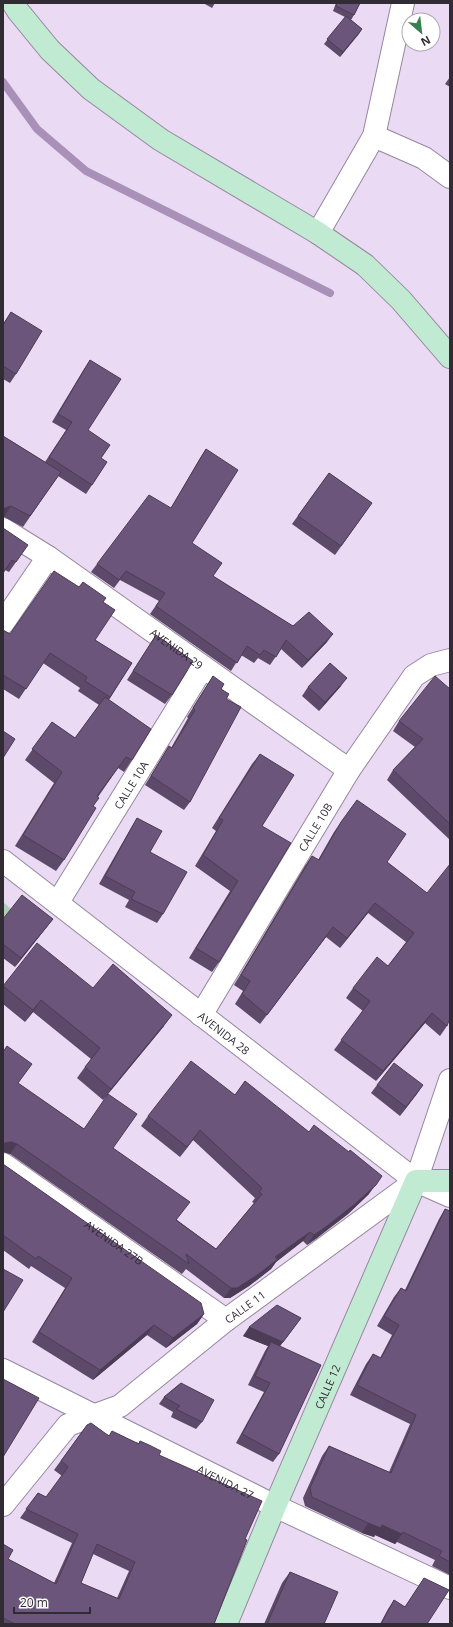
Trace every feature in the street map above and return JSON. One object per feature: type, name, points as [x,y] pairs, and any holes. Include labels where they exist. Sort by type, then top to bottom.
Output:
[{"type":"street","points":[[13,3],[50,50],[91,89],[161,140],[318,233],[365,265],[401,300],[450,357]]},
{"type":"street","points":[[318,233],[374,136],[403,3]]},
{"type":"street","points":[[374,136],[424,158],[450,177]]},
{"type":"street","name":"AVENIDA 29","points":[[3,529],[48,557],[348,770]]},
{"type":"street","points":[[3,623],[48,557]]},
{"type":"street","name":"CALLE 10B","points":[[201,1015],[348,770],[414,676],[431,665],[450,660]]},
{"type":"street","name":"CALLE 10A","points":[[58,902],[202,667]]},
{"type":"street","name":"AVENIDA 28","points":[[3,861],[416,1180],[450,1196]]},
{"type":"street","points":[[450,1080],[416,1180],[450,1181]]},
{"type":"street","name":"AVENIDA 27B","points":[[3,1164],[226,1320]]},
{"type":"street","name":"CALLE 11","points":[[3,1506],[68,1425],[120,1406],[226,1320],[416,1180]]},
{"type":"street","name":"CALLE 12","points":[[226,1624],[275,1506],[416,1180]]},
{"type":"street","name":"AVENIDA 27","points":[[3,1370],[96,1415],[275,1506],[450,1588]]},
{"type":"green space","points":[[3,902],[11,909],[3,920]]},
{"type":"building","points":[[337,3],[360,3],[354,15],[336,6]]},
{"type":"building","points":[[346,16],[362,29],[343,52],[327,39]]},
{"type":"building","points":[[11,312],[42,331],[16,374],[3,366],[3,325]]},
{"type":"building","points":[[90,360],[121,379],[88,430],[110,445],[101,458],[107,462],[92,485],[49,457],[72,422],[58,414]]},
{"type":"building","points":[[3,436],[61,472],[30,516],[11,506],[3,509]]},
{"type":"building","points":[[206,449],[238,470],[192,543],[222,563],[213,576],[293,626],[309,612],[333,634],[308,660],[286,640],[276,657],[264,650],[260,655],[247,646],[237,663],[156,606],[165,593],[126,571],[119,580],[97,564],[149,495],[171,508]]},
{"type":"building","points":[[329,473],[372,503],[341,546],[298,516]]},
{"type":"building","points":[[3,528],[28,545],[16,562],[12,560],[3,573]]},
{"type":"building","points":[[54,571],[79,587],[83,582],[106,598],[103,602],[115,610],[95,640],[132,663],[110,697],[85,681],[87,677],[50,653],[26,689],[3,675],[3,630],[10,634]]},
{"type":"building","points":[[156,635],[193,661],[172,695],[133,671]]},
{"type":"building","points":[[330,663],[347,678],[325,702],[308,687]]},
{"type":"building","points":[[213,676],[224,684],[221,689],[229,694],[226,699],[241,707],[190,802],[151,776],[169,746],[172,748],[195,710],[193,708]]},
{"type":"building","points":[[435,676],[450,689],[450,824],[393,770],[423,739],[399,721]]},
{"type":"building","points":[[105,697],[151,729],[132,760],[126,757],[97,796],[99,798],[93,806],[96,808],[64,860],[23,835],[62,772],[32,749],[52,722],[75,738]]},
{"type":"building","points":[[3,731],[15,739],[3,758]]},
{"type":"building","points":[[260,754],[294,775],[262,826],[291,843],[219,962],[196,948],[238,881],[203,855],[223,820],[219,818]]},
{"type":"building","points":[[357,800],[406,834],[387,862],[427,893],[450,864],[450,1018],[447,1026],[432,1013],[383,1071],[341,1040],[370,1001],[353,988],[377,957],[388,966],[414,933],[375,903],[347,938],[333,927],[267,1015],[242,994],[250,981],[241,975],[312,856],[319,860],[341,822]]},
{"type":"building","points":[[137,818],[162,831],[150,852],[187,872],[163,914],[131,899],[135,892],[105,876]]},
{"type":"building","points":[[22,895],[53,919],[21,958],[3,944],[3,919]]},
{"type":"building","points":[[37,943],[93,988],[113,964],[172,1015],[111,1089],[85,1067],[100,1048],[41,1000],[33,1010],[3,986]]},
{"type":"building","points":[[7,1046],[32,1064],[18,1083],[84,1129],[108,1094],[137,1114],[113,1148],[190,1202],[176,1220],[216,1249],[262,1194],[259,1192],[262,1188],[200,1130],[187,1147],[148,1116],[191,1061],[235,1095],[245,1081],[309,1132],[314,1125],[349,1152],[350,1150],[382,1176],[376,1185],[355,1204],[323,1229],[314,1235],[310,1232],[275,1257],[278,1259],[256,1276],[237,1288],[231,1288],[186,1254],[189,1264],[17,1144],[11,1142],[3,1144],[3,1052]]},
{"type":"building","points":[[394,1063],[423,1085],[406,1107],[377,1085]]},
{"type":"building","points":[[3,1164],[201,1303],[204,1314],[173,1338],[154,1325],[100,1370],[39,1332],[72,1278],[38,1256],[36,1259],[3,1235]]},
{"type":"building","points":[[445,1209],[450,1211],[450,1562],[439,1556],[442,1551],[403,1532],[402,1534],[382,1525],[381,1528],[368,1523],[312,1497],[310,1488],[329,1446],[391,1473],[416,1415],[357,1385],[373,1354],[381,1358],[399,1325],[384,1316],[401,1288],[406,1291]]},
{"type":"building","points":[[3,1269],[23,1280],[3,1312]]},
{"type":"building","points":[[277,1305],[301,1318],[283,1342],[249,1327]]},
{"type":"building","points":[[271,1342],[321,1365],[279,1454],[242,1434],[270,1383],[255,1376]]},
{"type":"building","points":[[3,1379],[39,1398],[3,1457]]},
{"type":"building","points":[[181,1383],[214,1400],[202,1422],[176,1409],[180,1406],[164,1397]]},
{"type":"building","points":[[91,1423],[109,1436],[112,1431],[139,1444],[140,1441],[161,1451],[159,1455],[262,1501],[245,1539],[247,1540],[214,1624],[15,1624],[3,1618],[3,1544],[13,1550],[8,1559],[56,1584],[78,1534],[26,1509],[38,1493],[46,1497],[68,1467],[61,1461],[87,1425]],"holes":[[[97,1544],[135,1562],[119,1599],[81,1583]]]},
{"type":"building","points":[[290,1572],[338,1592],[324,1624],[267,1624]]},
{"type":"building","points":[[424,1578],[449,1590],[427,1624],[381,1624],[394,1600],[405,1607]]},
{"type":"waterway","points":[[3,82],[37,129],[86,171],[330,293]]}]
